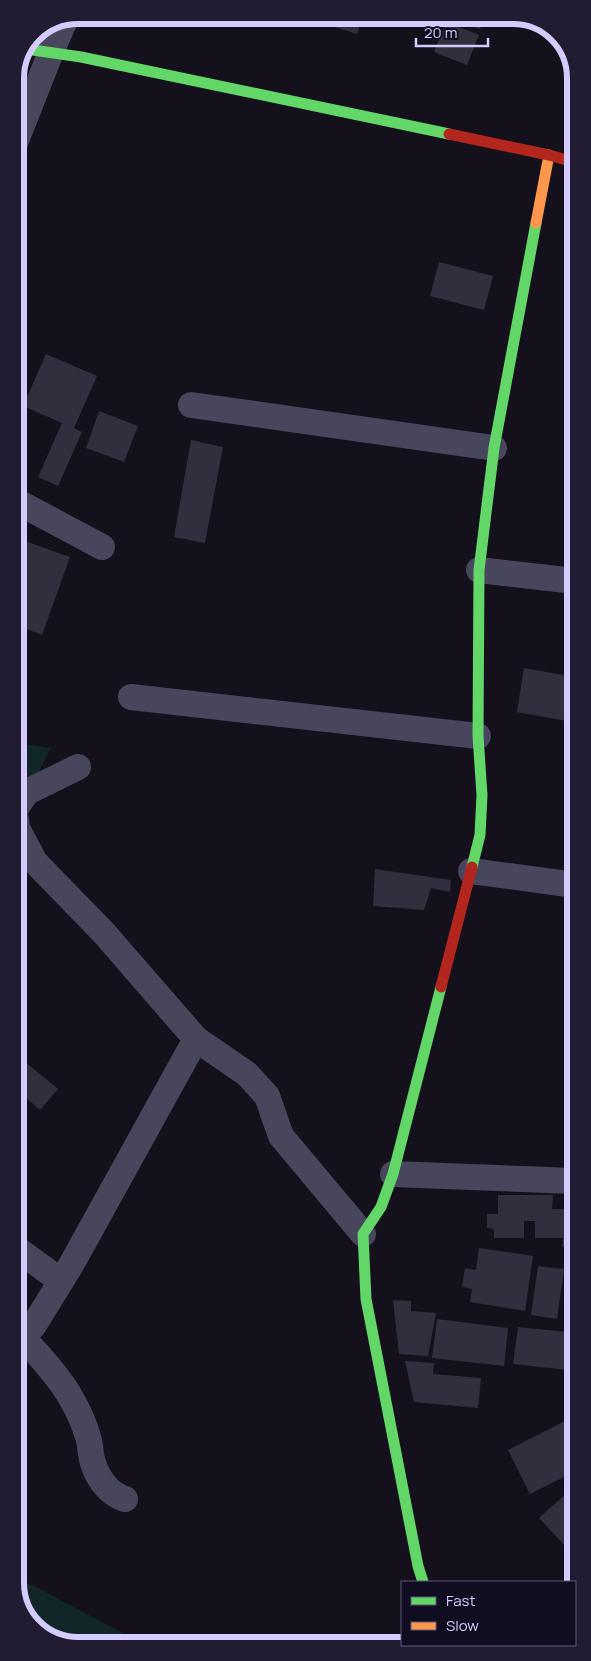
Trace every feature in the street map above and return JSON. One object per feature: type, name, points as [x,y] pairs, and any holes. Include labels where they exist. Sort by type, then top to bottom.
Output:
[{"type":"street","points":[[24,108],[39,50],[58,28]]},
{"type":"street","points":[[39,50],[81,57],[567,160]]},
{"type":"street","points":[[423,1581],[418,1566],[366,1299],[363,1234],[381,1206],[393,1174],[480,836],[482,795],[478,736],[480,570],[494,448],[549,155]]},
{"type":"street","points":[[192,405],[494,448]]},
{"type":"street","points":[[24,506],[102,547]]},
{"type":"street","points":[[480,570],[567,579]]},
{"type":"street","points":[[131,697],[478,736]]},
{"type":"street","points":[[24,796],[27,792],[78,767]]},
{"type":"street","points":[[24,841],[35,862],[104,933],[196,1039],[247,1074],[267,1096],[281,1136],[363,1234]]},
{"type":"street","points":[[471,871],[567,884]]},
{"type":"street","points":[[24,1336],[34,1325],[62,1281],[196,1039]]},
{"type":"street","points":[[393,1174],[567,1181]]},
{"type":"street","points":[[24,1254],[62,1281]]},
{"type":"street","points":[[24,1344],[38,1353],[70,1396],[83,1421],[89,1438],[93,1463],[103,1483],[115,1496],[125,1499]]},
{"type":"green space","points":[[24,744],[51,748],[24,801]]},
{"type":"green space","points":[[24,1582],[130,1637],[75,1637],[51,1630],[37,1619],[29,1607],[24,1590]]},
{"type":"building","points":[[326,24],[360,24],[357,34]]},
{"type":"building","points":[[445,24],[451,24],[479,35],[467,65],[434,52]]},
{"type":"building","points":[[465,24],[482,24],[480,29]]},
{"type":"building","points":[[439,262],[493,276],[484,310],[430,296]]},
{"type":"building","points":[[46,354],[97,376],[74,428],[82,432],[58,486],[38,477],[62,423],[24,406]]},
{"type":"building","points":[[99,411],[138,426],[124,462],[86,448]]},
{"type":"building","points":[[191,440],[223,447],[205,543],[174,537]]},
{"type":"building","points":[[25,541],[70,557],[42,635],[24,628]]},
{"type":"building","points":[[524,668],[567,676],[567,721],[517,712]]},
{"type":"building","points":[[375,869],[451,880],[450,892],[431,888],[424,910],[373,906]]},
{"type":"building","points":[[24,1061],[58,1089],[40,1110],[24,1096]]},
{"type":"building","points":[[498,1195],[553,1195],[552,1209],[567,1209],[567,1247],[562,1247],[563,1238],[535,1238],[535,1221],[524,1221],[524,1238],[494,1238],[494,1229],[487,1228],[487,1214],[498,1214]]},
{"type":"building","points":[[479,1248],[533,1256],[525,1311],[470,1302],[472,1289],[462,1287],[465,1268],[476,1270]]},
{"type":"building","points":[[538,1266],[564,1269],[557,1319],[531,1315]]},
{"type":"building","points":[[393,1300],[411,1301],[411,1311],[436,1313],[428,1356],[399,1354]]},
{"type":"building","points":[[437,1319],[508,1328],[504,1366],[432,1358]]},
{"type":"building","points":[[518,1327],[567,1332],[567,1370],[513,1364]]},
{"type":"building","points":[[405,1361],[434,1363],[433,1374],[481,1378],[478,1408],[414,1402]]},
{"type":"building","points":[[567,1420],[567,1476],[530,1494],[508,1450]]},
{"type":"building","points":[[567,1493],[567,1548],[539,1518]]},
{"type":"traffic: fast","points":[[32,50],[81,57],[449,134]]},
{"type":"traffic: fast","points":[[472,867],[480,835],[482,795],[478,736],[479,570],[494,448],[536,223]]},
{"type":"traffic: fast","points":[[423,1581],[418,1566],[366,1299],[363,1234],[381,1207],[393,1174],[441,987]]},
{"type":"traffic: slow","points":[[536,223],[549,155]]},
{"type":"traffic: jam","points":[[449,134],[567,160]]},
{"type":"traffic: jam","points":[[441,987],[472,867]]}]
